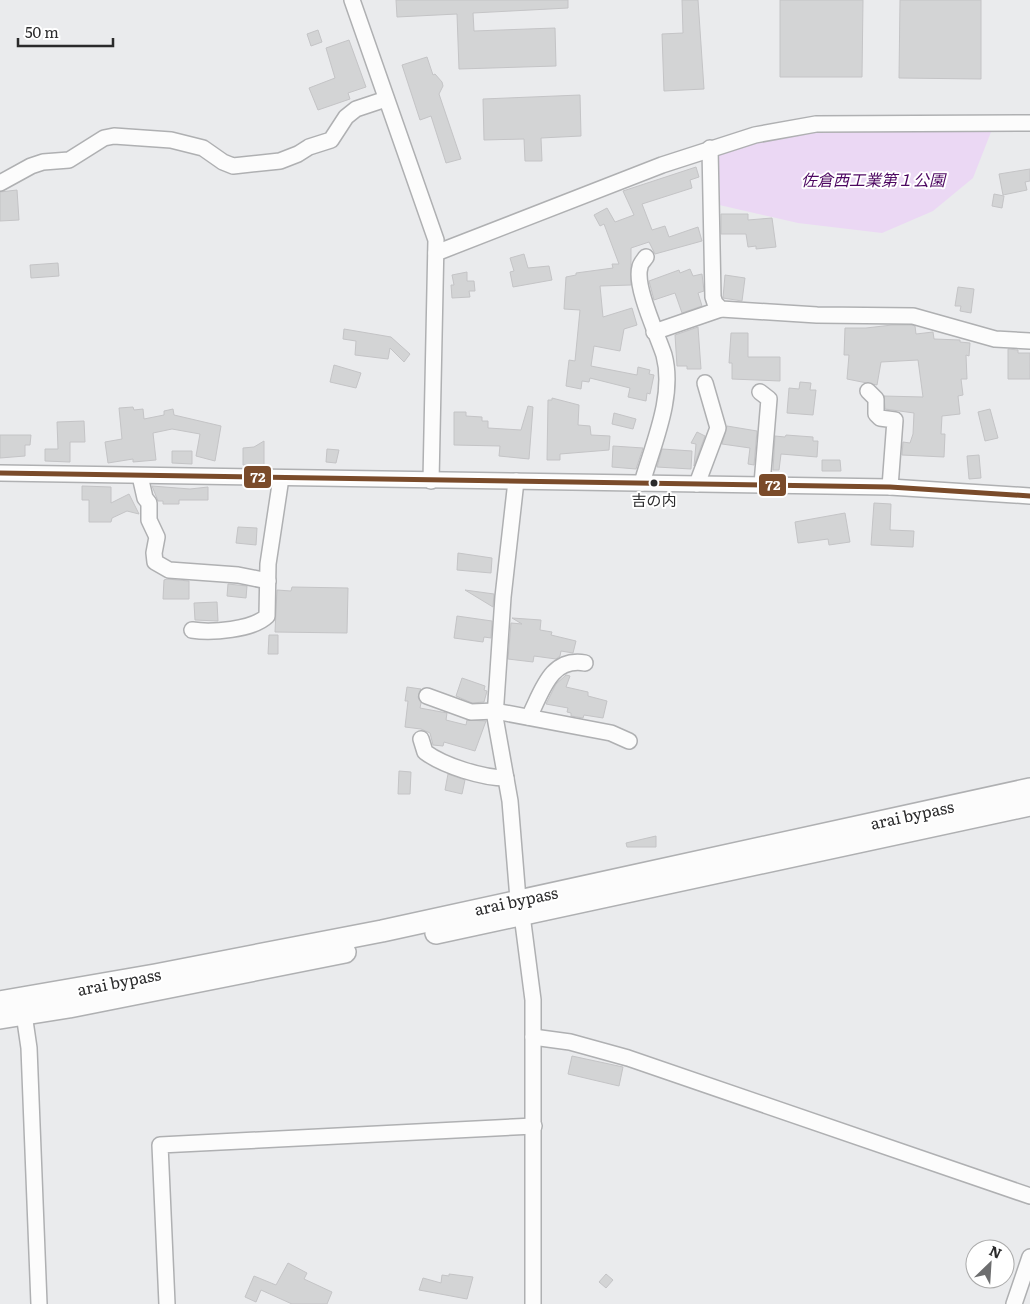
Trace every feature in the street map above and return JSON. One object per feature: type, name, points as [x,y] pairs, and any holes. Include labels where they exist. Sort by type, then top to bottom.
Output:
[{"type":"highway","name":"arai bypass","points":[[0,1018],[222,977],[1030,789]]},
{"type":"highway","name":"arai bypass","points":[[0,1002],[520,907],[1030,805]]},
{"type":"street","points":[[352,0],[436,240],[431,481]]},
{"type":"street","points":[[0,183],[31,166],[43,162],[69,160],[104,138],[114,136],[171,140],[203,148],[223,162],[233,166],[280,161],[298,154],[308,147],[331,140],[346,117],[356,109],[386,99]]},
{"type":"street","points":[[436,253],[710,148],[755,135],[816,124],[1030,123]]},
{"type":"street","points":[[710,148],[714,297],[715,303],[721,309]]},
{"type":"street","points":[[642,483],[665,397],[667,377],[664,356],[647,312],[640,274],[640,267],[646,257]]},
{"type":"street","points":[[654,332],[721,309],[913,316],[995,339],[1030,342]]},
{"type":"street","points":[[697,484],[718,428],[705,383]]},
{"type":"street","points":[[868,391],[876,399],[876,414],[880,418],[895,420],[890,487]]},
{"type":"street","points":[[760,392],[769,399],[762,484]]},
{"type":"street","points":[[0,472],[431,481],[762,484],[890,487],[1030,496]]},
{"type":"street","points":[[140,476],[145,498],[149,503],[149,520],[157,537],[154,553],[155,562],[169,570],[238,575],[268,581]]},
{"type":"street","points":[[192,630],[206,632],[246,627],[260,622],[266,616],[268,564],[281,478]]},
{"type":"street","points":[[516,481],[503,597],[495,710],[510,801],[520,907],[533,1000],[533,1304]]},
{"type":"street","points":[[529,717],[551,674],[558,667],[578,662],[585,663]]},
{"type":"street","points":[[427,696],[471,712],[495,710],[611,733],[629,741]]},
{"type":"street","points":[[421,739],[425,752],[443,763],[490,778],[506,778]]},
{"type":"street","points":[[24,1014],[29,1048],[39,1304]]},
{"type":"street","points":[[533,1037],[570,1042],[628,1058],[1030,1196]]},
{"type":"street","points":[[167,1304],[160,1145],[534,1126]]},
{"type":"street","points":[[1014,1304],[1030,1257]]},
{"type":"green space","name":"佐倉西工業第１公園","points":[[819,127],[990,128],[991,132],[973,178],[933,211],[882,233],[798,223],[715,204],[713,151]]},
{"type":"building","points":[[396,0],[568,0],[568,8],[473,13],[474,31],[555,28],[556,66],[459,69],[457,14],[397,17]]},
{"type":"building","points":[[682,0],[698,0],[704,89],[664,91],[662,34],[683,33]]},
{"type":"building","points":[[780,0],[863,0],[862,77],[780,77]]},
{"type":"building","points":[[900,0],[981,0],[981,79],[899,78]]},
{"type":"building","points":[[318,30],[322,42],[311,46],[307,34]]},
{"type":"building","points":[[349,40],[366,87],[348,93],[350,99],[318,110],[309,88],[335,78],[326,48]]},
{"type":"building","points":[[427,57],[433,75],[435,74],[442,82],[443,86],[439,94],[461,159],[446,163],[431,116],[420,120],[402,65]]},
{"type":"building","points":[[580,95],[581,136],[541,138],[542,161],[525,161],[524,139],[484,140],[483,99]]},
{"type":"building","points":[[696,167],[699,177],[690,180],[692,188],[642,204],[652,230],[665,226],[669,237],[698,227],[702,241],[655,254],[649,242],[631,248],[631,285],[600,286],[603,317],[632,308],[637,325],[624,329],[620,351],[594,346],[591,366],[637,375],[638,367],[650,370],[649,374],[654,375],[650,394],[647,393],[646,401],[628,397],[630,388],[590,378],[589,382],[582,381],[581,389],[566,386],[569,360],[575,361],[580,310],[564,309],[566,277],[576,275],[576,273],[613,268],[612,264],[619,264],[604,224],[600,226],[594,215],[607,208],[615,222],[634,215],[623,191]]},
{"type":"building","points":[[1030,169],[1030,181],[1025,182],[1027,190],[1003,195],[999,174]]},
{"type":"building","points":[[17,190],[19,220],[0,221],[0,192]]},
{"type":"building","points":[[994,194],[1004,196],[1002,208],[992,206]]},
{"type":"building","points":[[721,214],[748,214],[748,220],[772,218],[776,247],[756,249],[756,246],[748,247],[746,234],[721,234]]},
{"type":"building","points":[[524,254],[528,268],[549,266],[552,280],[513,287],[510,272],[514,271],[510,258]]},
{"type":"building","points":[[58,263],[59,276],[31,278],[30,265]]},
{"type":"building","points":[[690,269],[693,276],[702,274],[704,291],[698,293],[702,306],[682,313],[675,293],[654,300],[649,281],[679,270],[680,273]]},
{"type":"building","points":[[467,272],[467,281],[474,281],[475,291],[469,291],[470,297],[452,298],[451,285],[454,285],[452,275]]},
{"type":"building","points":[[725,275],[745,278],[742,301],[723,298]]},
{"type":"building","points":[[958,287],[974,289],[971,313],[960,311],[961,306],[955,306]]},
{"type":"building","points":[[912,325],[915,326],[916,334],[933,332],[934,339],[960,340],[960,342],[970,343],[969,356],[966,355],[967,379],[961,379],[963,395],[958,396],[960,414],[942,416],[941,434],[945,434],[944,457],[902,455],[903,442],[910,443],[913,434],[914,413],[885,409],[884,396],[923,397],[918,360],[881,362],[877,385],[847,379],[849,355],[844,355],[845,328]]},
{"type":"building","points":[[698,327],[701,369],[687,369],[687,366],[677,366],[675,335]]},
{"type":"building","points":[[344,329],[391,337],[410,354],[404,362],[390,348],[388,359],[355,355],[356,341],[343,339]]},
{"type":"building","points":[[731,333],[748,333],[748,357],[780,357],[780,381],[732,379],[732,363],[729,363]]},
{"type":"building","points":[[1008,349],[1018,350],[1018,353],[1030,353],[1030,379],[1008,379]]},
{"type":"building","points":[[334,365],[361,373],[356,388],[330,382]]},
{"type":"building","points":[[800,382],[811,383],[810,390],[816,390],[813,415],[787,413],[789,388],[799,389]]},
{"type":"building","points":[[552,398],[579,405],[578,425],[590,426],[591,435],[610,436],[609,450],[560,454],[560,460],[547,460],[548,400],[552,400]]},
{"type":"building","points":[[528,406],[533,407],[529,459],[499,456],[500,446],[454,445],[454,412],[466,412],[466,416],[482,417],[482,421],[488,421],[488,428],[521,430]]},
{"type":"building","points":[[133,407],[134,410],[143,409],[144,419],[164,415],[164,411],[173,409],[174,415],[221,426],[215,461],[196,456],[200,434],[172,429],[153,433],[156,460],[133,462],[133,459],[108,463],[105,442],[122,439],[119,408]]},
{"type":"building","points":[[990,409],[998,438],[985,441],[978,412]]},
{"type":"building","points":[[614,413],[636,419],[633,429],[612,424]]},
{"type":"building","points":[[84,421],[85,442],[70,442],[70,462],[45,461],[45,449],[58,449],[57,422]]},
{"type":"building","points":[[727,426],[757,431],[754,465],[748,464],[750,448],[722,444]]},
{"type":"building","points":[[697,432],[705,436],[694,466],[696,444],[691,443]]},
{"type":"building","points":[[0,435],[31,435],[30,445],[25,445],[25,456],[0,458]]},
{"type":"building","points":[[786,435],[813,437],[813,441],[818,441],[817,457],[781,454],[779,470],[773,470],[775,436],[785,437]]},
{"type":"building","points":[[264,441],[264,465],[243,465],[243,448],[254,447]]},
{"type":"building","points":[[613,446],[643,448],[636,469],[612,467]]},
{"type":"building","points":[[327,449],[339,450],[336,463],[326,462]]},
{"type":"building","points":[[662,449],[692,451],[691,469],[657,467]]},
{"type":"building","points":[[172,451],[192,451],[192,464],[172,463]]},
{"type":"building","points":[[979,455],[981,478],[969,479],[967,456]]},
{"type":"building","points":[[822,460],[840,460],[841,471],[822,471]]},
{"type":"building","points":[[82,486],[111,487],[111,503],[129,494],[139,514],[127,511],[112,518],[111,522],[89,522],[89,500],[82,500]]},
{"type":"building","points":[[152,486],[190,489],[208,487],[208,500],[179,500],[179,504],[163,504],[163,501],[158,501]]},
{"type":"building","points":[[874,503],[891,504],[890,530],[914,531],[913,547],[871,545]]},
{"type":"building","points":[[845,513],[850,542],[829,545],[828,539],[798,543],[795,522]]},
{"type":"building","points":[[238,527],[257,528],[256,545],[236,543]]},
{"type":"building","points":[[458,553],[492,558],[491,573],[457,570]]},
{"type":"building","points":[[164,580],[189,581],[189,599],[163,599]]},
{"type":"building","points":[[228,584],[247,586],[246,598],[227,596]]},
{"type":"building","points":[[292,587],[348,588],[347,633],[275,632],[277,590],[291,591]]},
{"type":"building","points":[[465,590],[494,594],[493,607]]},
{"type":"building","points":[[217,602],[218,621],[195,620],[194,603]]},
{"type":"building","points":[[457,616],[492,621],[491,638],[484,637],[483,642],[454,638]]},
{"type":"building","points":[[512,618],[541,620],[540,630],[552,632],[551,635],[576,641],[573,653],[561,651],[560,656],[556,659],[534,656],[533,662],[508,659],[511,623],[522,624]]},
{"type":"building","points":[[269,635],[278,635],[278,654],[268,654]]},
{"type":"building","points":[[566,675],[570,676],[566,687],[588,692],[588,696],[607,701],[603,718],[584,715],[583,718],[571,716],[571,713],[567,712],[568,708],[546,704],[556,684]]},
{"type":"building","points":[[462,678],[485,686],[484,690],[487,691],[484,702],[472,703],[456,696]]},
{"type":"building","points":[[407,687],[421,689],[418,697],[421,703],[420,708],[447,713],[446,720],[466,725],[467,720],[486,721],[475,751],[444,742],[443,746],[433,745],[430,733],[421,729],[405,727],[408,701],[405,701]]},
{"type":"building","points":[[399,771],[411,772],[410,794],[398,794]]},
{"type":"building","points":[[448,774],[465,780],[462,794],[445,790]]},
{"type":"building","points":[[656,836],[656,847],[627,847],[626,843]]},
{"type":"building","points":[[572,1056],[623,1067],[619,1086],[568,1074]]},
{"type":"building","points":[[288,1263],[307,1273],[304,1279],[332,1292],[327,1304],[292,1304],[261,1290],[256,1302],[245,1297],[254,1276],[276,1285]]},
{"type":"building","points":[[449,1274],[473,1277],[467,1299],[419,1290],[423,1278],[441,1283],[442,1275],[449,1276]]},
{"type":"building","points":[[606,1274],[613,1280],[606,1288],[599,1282]]},
{"type":"transit line","name":"72","points":[[0,473],[890,487],[1030,496]]},
{"type":"place","name":"吉の内","points":[[654,483]]}]
